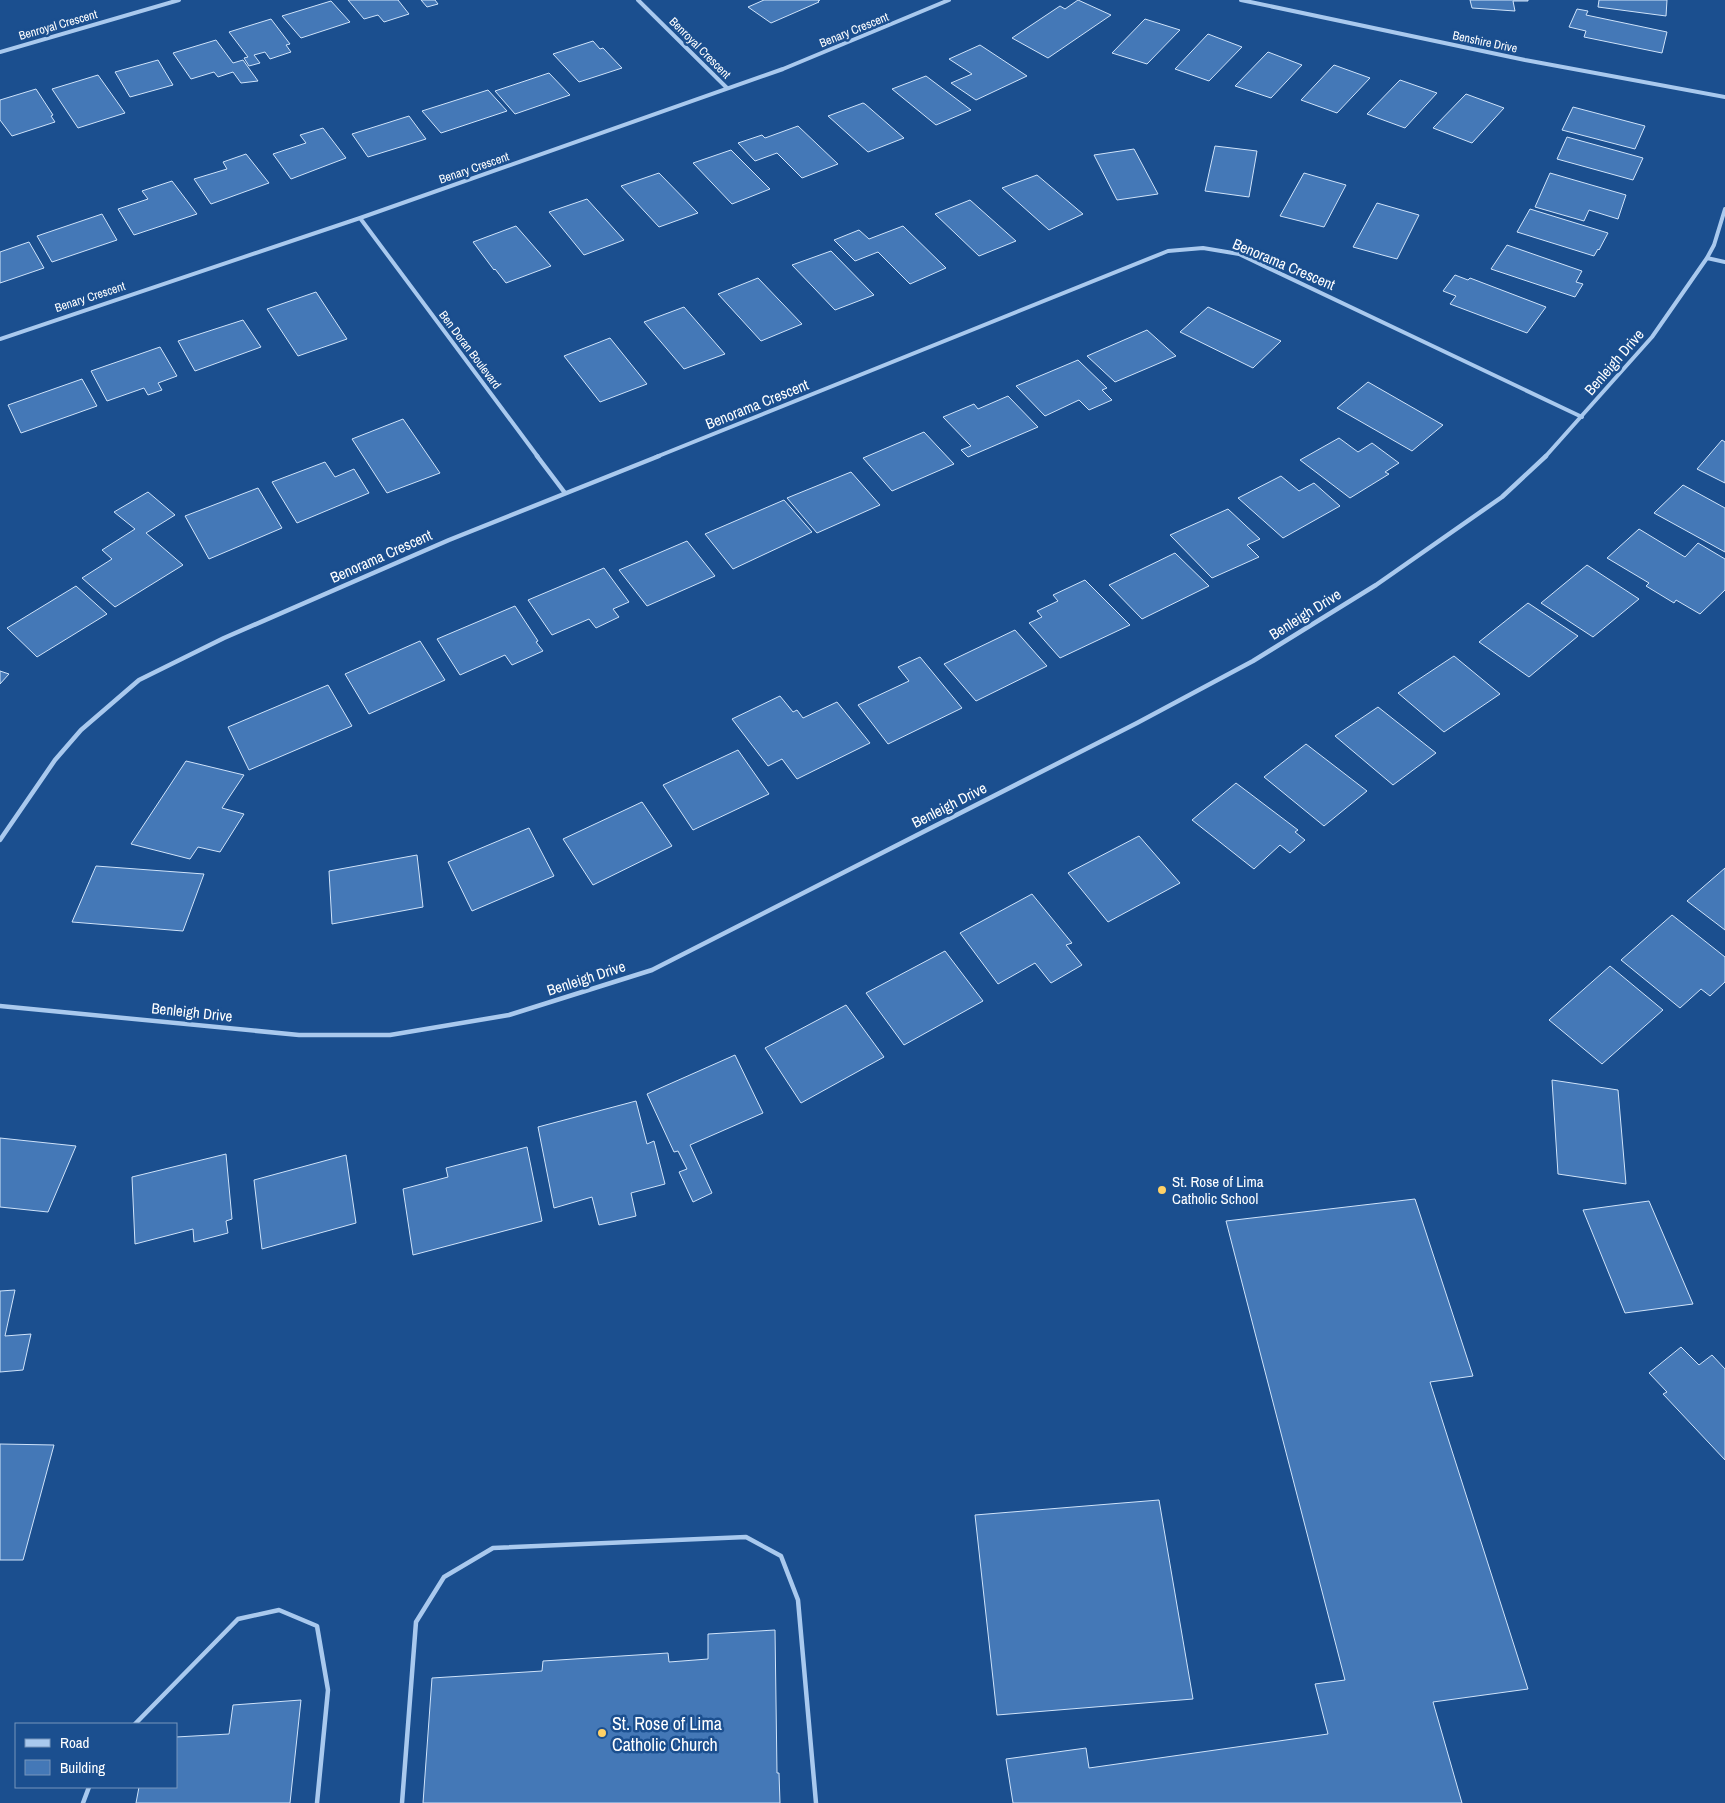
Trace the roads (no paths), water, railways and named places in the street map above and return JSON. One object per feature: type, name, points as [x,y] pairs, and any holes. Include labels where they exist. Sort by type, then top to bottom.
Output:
[{"type":"street","name":"Benroyal Crescent","points":[[0,52],[180,0]]},
{"type":"street","name":"Benroyal Crescent","points":[[638,0],[727,88]]},
{"type":"street","name":"Benary Crescent","points":[[0,340],[37,325],[360,218],[727,88],[782,71],[888,28],[949,0]]},
{"type":"street","name":"Benshire Drive","points":[[1241,0],[1525,60],[1725,97]]},
{"type":"street","name":"Benleigh Drive","points":[[0,1006],[299,1035],[390,1035],[509,1015],[652,970],[1137,724],[1253,661],[1376,585],[1502,497],[1535,468],[1652,337],[1707,258],[1714,245],[1725,209]]},
{"type":"street","name":"Ben Doran Boulevard","points":[[360,218],[565,493]]},
{"type":"street","name":"Benorama Crescent","points":[[0,840],[54,760],[81,730],[139,680],[224,638],[449,540],[1168,251],[1191,246],[1239,254],[1582,417]]},
{"type":"street","points":[[1707,258],[1725,262]]},
{"type":"lane","points":[[402,1803],[416,1622],[444,1578],[493,1548],[746,1537],[781,1556],[798,1600],[816,1803]]},
{"type":"lane","points":[[136,1723],[238,1619],[279,1610],[317,1626],[328,1690],[317,1803]]},
{"type":"lane","points":[[83,1803],[89,1788]]},
{"type":"place","name":"St. Rose of Lima Catholic School","points":[[1162,1190]]},
{"type":"place","name":"St. Rose of Lima Catholic Church","points":[[602,1733]]}]
